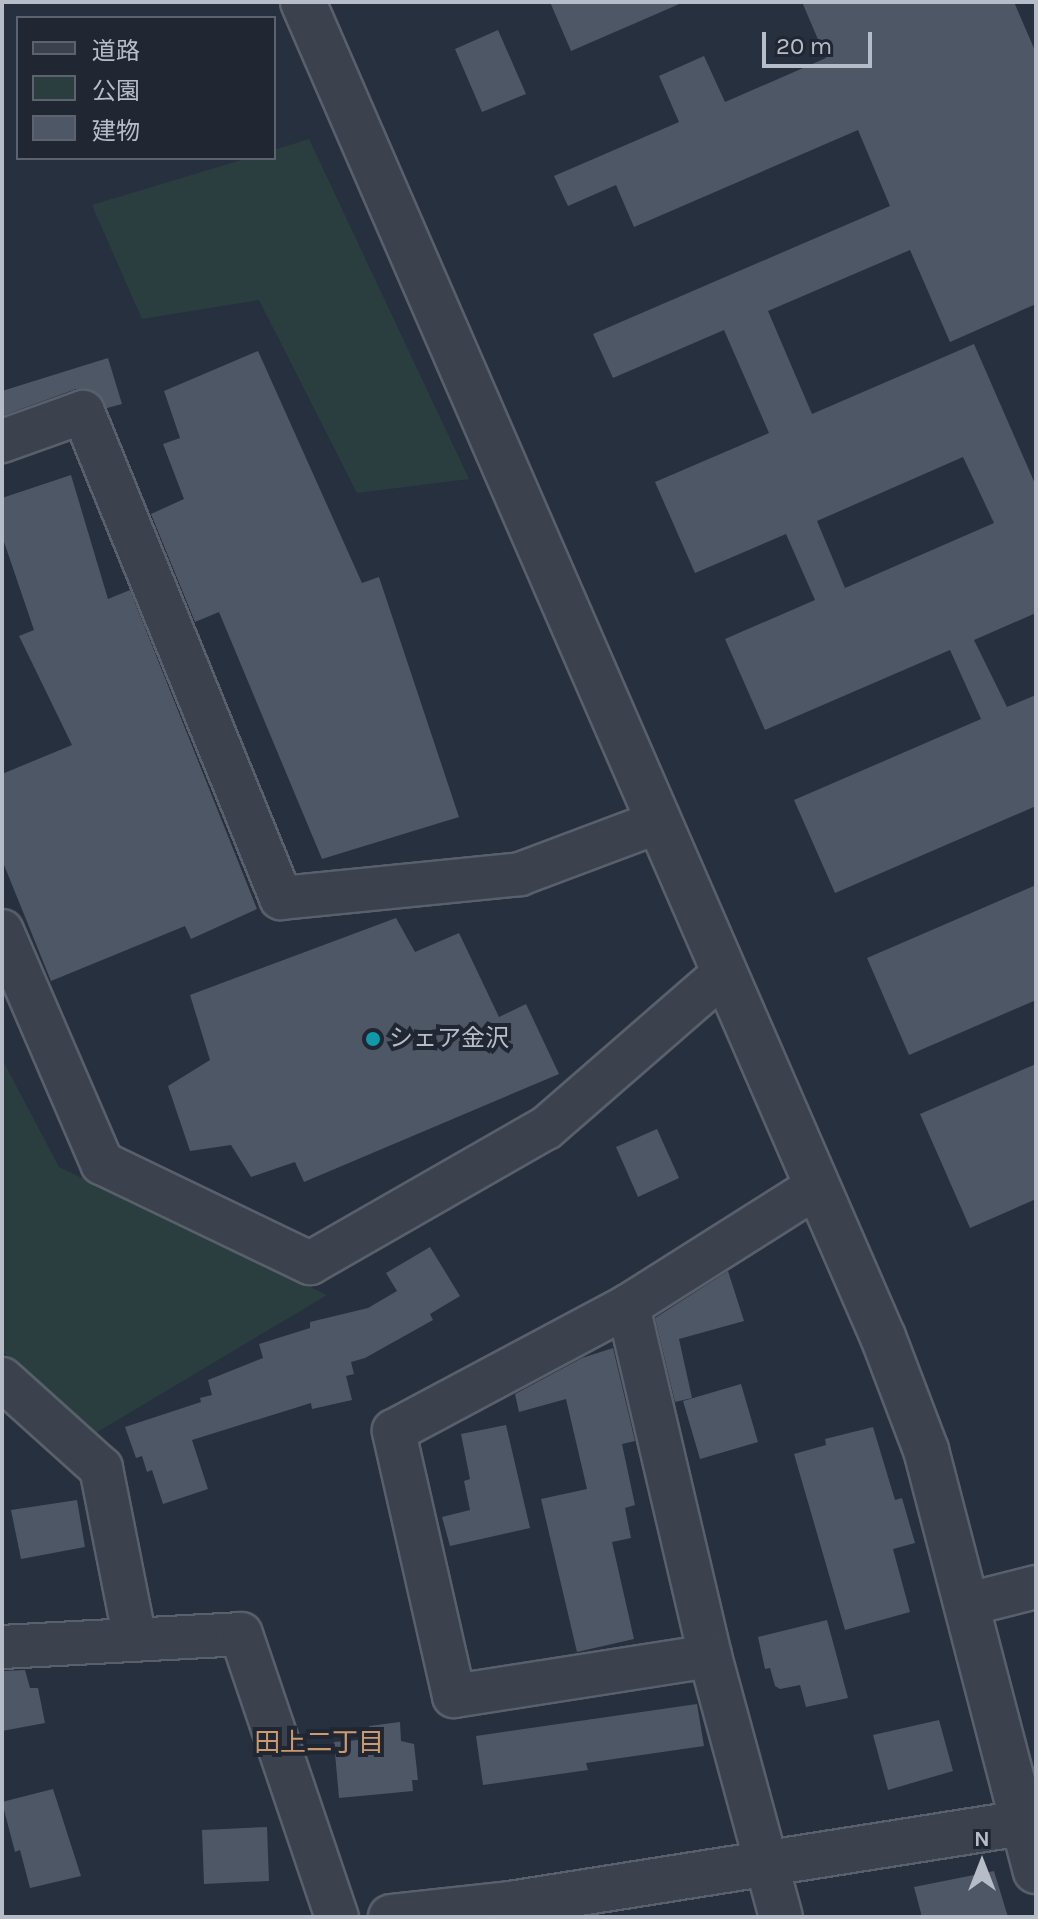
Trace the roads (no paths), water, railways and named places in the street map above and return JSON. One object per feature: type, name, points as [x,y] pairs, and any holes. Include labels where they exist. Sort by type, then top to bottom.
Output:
[{"type":"street","points":[[303,2],[883,1337],[926,1450],[969,1604],[1036,1871]]},
{"type":"street","points":[[2,441],[83,412],[281,898],[520,874],[658,822]]},
{"type":"street","points":[[2,931],[102,1163],[310,1263],[546,1128],[724,973]]},
{"type":"street","points":[[710,1656],[454,1696],[394,1431],[628,1306],[816,1187]]},
{"type":"street","points":[[628,1306],[710,1656],[781,1917]]},
{"type":"street","points":[[2,1379],[101,1468],[135,1640]]},
{"type":"street","points":[[969,1604],[1036,1587]]},
{"type":"street","points":[[2,1647],[241,1634],[337,1917]]},
{"type":"street","points":[[391,1917],[510,1904],[1022,1823]]},
{"type":"place","name":"シェア金沢","points":[[373,1039]]},
{"type":"district","name":"田上二丁目","points":[[319,1743]]}]
